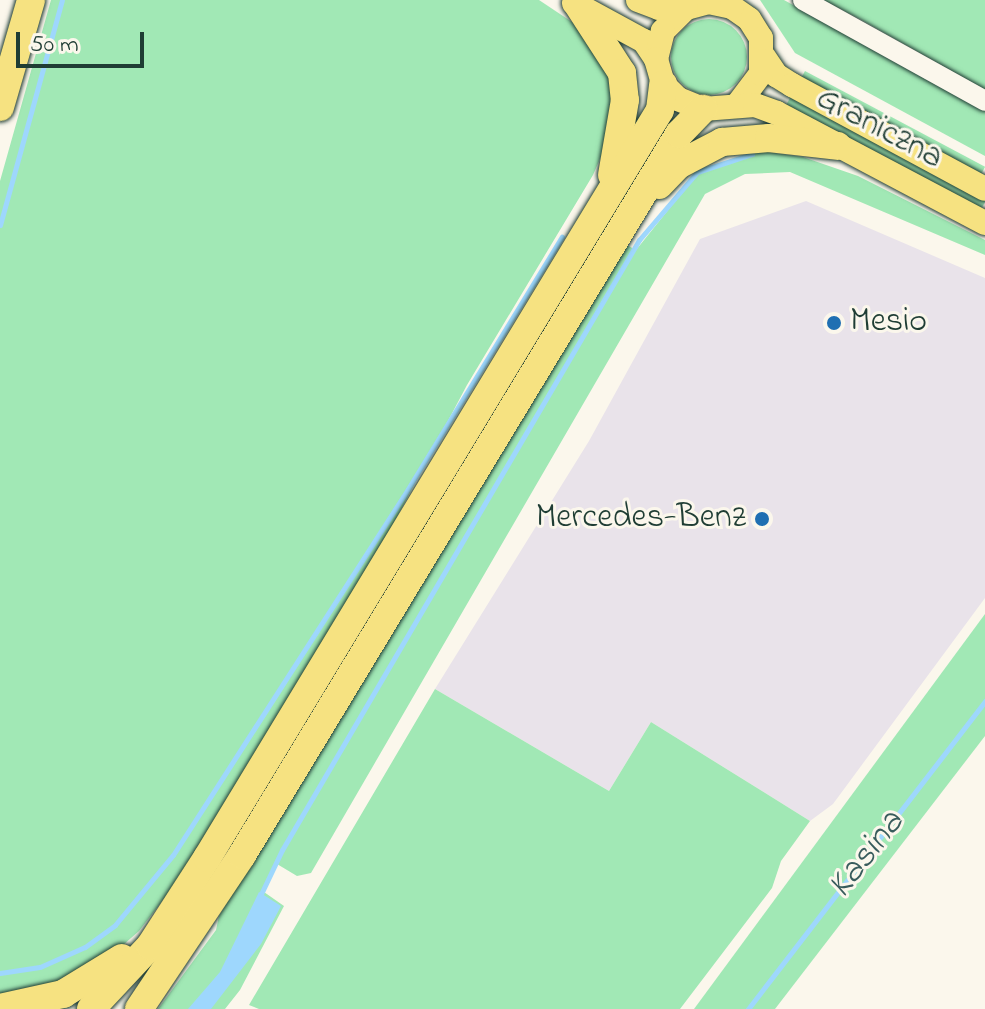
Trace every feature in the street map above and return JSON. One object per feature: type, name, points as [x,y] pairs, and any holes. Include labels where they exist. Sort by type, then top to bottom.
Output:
[{"type":"highway","points":[[0,107],[31,0]]},
{"type":"highway","points":[[573,3],[609,47],[624,86],[624,113],[606,199]]},
{"type":"highway","points":[[91,1009],[150,946],[182,897],[663,106],[660,71]]},
{"type":"highway","points":[[139,1009],[242,855],[689,119],[703,109]]},
{"type":"highway","points":[[631,214],[678,165],[722,142],[769,138],[838,146]]},
{"type":"highway","points":[[0,1008],[41,1001],[89,982],[124,957],[182,897]]},
{"type":"highway","points":[[120,1009],[186,940]]},
{"type":"main road","points":[[573,3],[644,41],[678,99],[703,109],[738,104],[761,74],[764,57],[761,38],[749,19],[732,7],[709,2],[686,8],[659,8],[638,0]]},
{"type":"main road","points":[[660,71],[663,31],[686,8]]},
{"type":"main road","name":"Graniczna","points":[[764,57],[776,75],[792,85],[985,189]]},
{"type":"main road","name":"Graniczna","points":[[738,104],[777,113],[985,223]]},
{"type":"street","points":[[803,0],[985,101]]},
{"type":"shaded area","name":"Mercedes-Benz","points":[[806,201],[985,278],[985,598],[833,804],[810,821],[651,722],[609,791],[435,689],[589,441],[700,239]]},
{"type":"green space","points":[[51,0],[539,0],[575,24],[604,62],[614,92],[606,145],[593,175],[467,385],[389,532],[180,878],[139,931],[106,960],[57,986],[0,996],[0,181]]},
{"type":"green space","points":[[760,0],[784,0],[985,111],[985,156],[795,53]]},
{"type":"green space","points":[[823,0],[985,0],[985,90],[860,19]]},
{"type":"green space","points":[[709,19],[723,22],[736,30],[744,43],[747,57],[744,71],[736,84],[723,92],[709,95],[695,92],[682,84],[674,71],[671,57],[674,43],[682,30],[695,22]]},
{"type":"green space","points":[[805,71],[985,167],[981,174],[801,78]]},
{"type":"green space","points":[[791,96],[985,199],[981,209],[786,105]]},
{"type":"green space","points":[[761,151],[803,157],[858,176],[985,240],[985,255],[790,172],[745,174],[705,194],[311,873],[297,876],[277,864],[264,892],[284,906],[240,990],[225,1009],[158,1009],[216,930],[219,916],[625,244],[636,250],[698,173]]},
{"type":"green space","points":[[985,614],[985,736],[775,1009],[694,1009]]},
{"type":"green space","points":[[435,689],[609,791],[651,722],[810,821],[781,861],[772,888],[680,1009],[259,1009],[249,1005]]},
{"type":"water","points":[[259,892],[281,906],[261,944],[211,1009],[188,1009],[220,972]]},
{"type":"waterway","points":[[0,225],[62,0]]},
{"type":"waterway","points":[[261,894],[282,850],[639,240],[697,172],[752,154]]},
{"type":"waterway","points":[[0,973],[40,967],[85,947],[115,925],[173,855],[403,497],[562,237]]},
{"type":"waterway","name":"Kasina","points":[[748,1009],[985,701]]},
{"type":"place","name":"Mesio","points":[[834,323]]},
{"type":"place","name":"Mercedes-Benz","points":[[762,519]]}]
